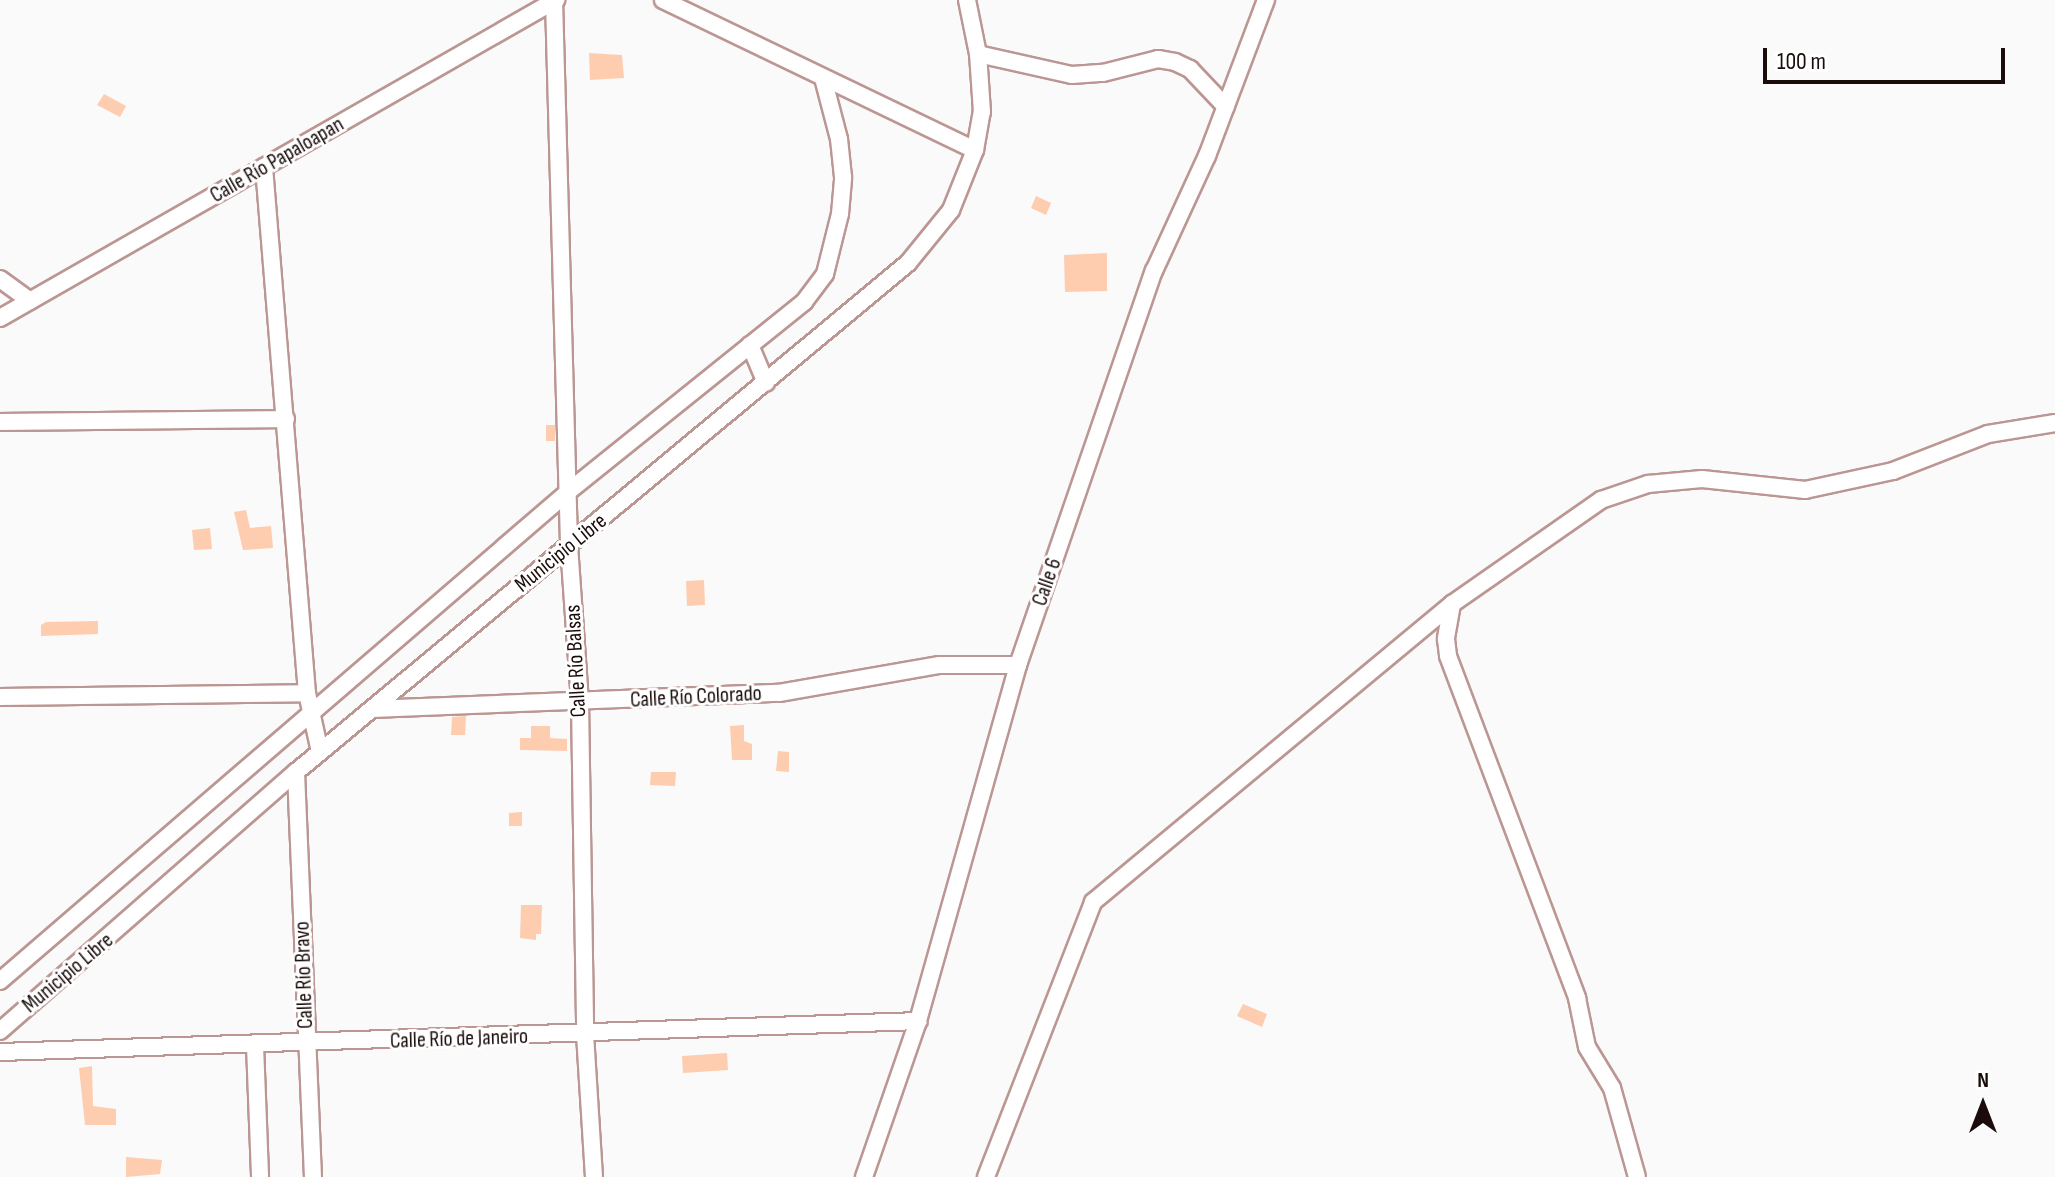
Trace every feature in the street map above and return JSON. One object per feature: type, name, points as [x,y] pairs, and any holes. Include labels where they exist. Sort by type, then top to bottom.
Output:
[{"type":"street","points":[[663,0],[975,150]]},
{"type":"street","name":"Municipio Libre","points":[[0,1031],[296,772],[908,263],[951,210],[975,150],[982,112],[978,54],[967,0]]},
{"type":"street","name":"Calle 6","points":[[864,1177],[918,1021],[1018,665],[1154,271],[1226,107],[1266,0]]},
{"type":"street","name":"Calle Río Papaloapan","points":[[0,318],[555,1]]},
{"type":"street","name":"Calle Río Balsas","points":[[555,1],[569,545],[580,702],[585,1034],[594,1177]]},
{"type":"street","points":[[978,54],[1072,75],[1103,73],[1158,59],[1175,62],[1190,69],[1226,107]]},
{"type":"street","points":[[0,981],[569,491],[804,302],[825,274],[834,247],[843,177],[823,78]]},
{"type":"street","points":[[264,167],[307,693],[320,752]]},
{"type":"street","points":[[0,279],[30,301]]},
{"type":"street","points":[[750,345],[766,383]]},
{"type":"street","points":[[0,422],[286,419]]},
{"type":"street","points":[[986,1177],[1093,902],[1452,604],[1601,500],[1648,484],[1702,479],[1805,490],[1893,471],[1988,434],[2055,423]]},
{"type":"street","points":[[1452,604],[1446,639],[1448,656],[1577,998],[1587,1047],[1612,1088],[1637,1177]]},
{"type":"street","name":"Calle Río Colorado","points":[[372,709],[779,693],[940,665],[1018,665]]},
{"type":"street","points":[[0,697],[307,693]]},
{"type":"street","name":"Calle Río Bravo","points":[[296,772],[313,1177]]},
{"type":"street","name":"Calle Río de Janeiro","points":[[0,1052],[918,1021]]},
{"type":"street","points":[[255,1045],[260,1177]]},
{"type":"building","points":[[589,53],[622,55],[624,78],[590,80]]},
{"type":"building","points":[[104,94],[126,106],[120,117],[97,105]]},
{"type":"building","points":[[1036,196],[1051,203],[1046,215],[1031,208]]},
{"type":"building","points":[[1107,253],[1107,291],[1065,292],[1064,255]]},
{"type":"building","points":[[546,425],[555,425],[555,441],[546,441]]},
{"type":"building","points":[[246,510],[250,528],[271,526],[273,548],[243,550],[234,512]]},
{"type":"building","points":[[210,528],[212,549],[194,550],[192,530]]},
{"type":"building","points":[[704,580],[705,605],[687,606],[686,581]]},
{"type":"building","points":[[98,621],[98,634],[41,636],[41,625],[46,622]]},
{"type":"building","points":[[466,716],[465,735],[451,735],[452,717]]},
{"type":"building","points":[[744,725],[744,741],[752,744],[752,760],[732,760],[730,726]]},
{"type":"building","points":[[531,726],[550,726],[550,738],[567,739],[567,751],[520,750],[520,738],[531,738]]},
{"type":"building","points":[[778,751],[789,752],[789,772],[776,771]]},
{"type":"building","points":[[651,772],[676,772],[675,786],[650,785]]},
{"type":"building","points":[[522,812],[522,826],[509,826],[509,813]]},
{"type":"building","points":[[521,905],[542,905],[541,934],[536,934],[536,940],[520,938]]},
{"type":"building","points":[[1243,1004],[1267,1014],[1262,1027],[1237,1016]]},
{"type":"building","points":[[727,1053],[728,1070],[683,1073],[682,1056]]},
{"type":"building","points":[[92,1066],[93,1106],[116,1109],[116,1125],[85,1125],[79,1068]]},
{"type":"building","points":[[126,1157],[162,1160],[160,1174],[126,1177]]}]
